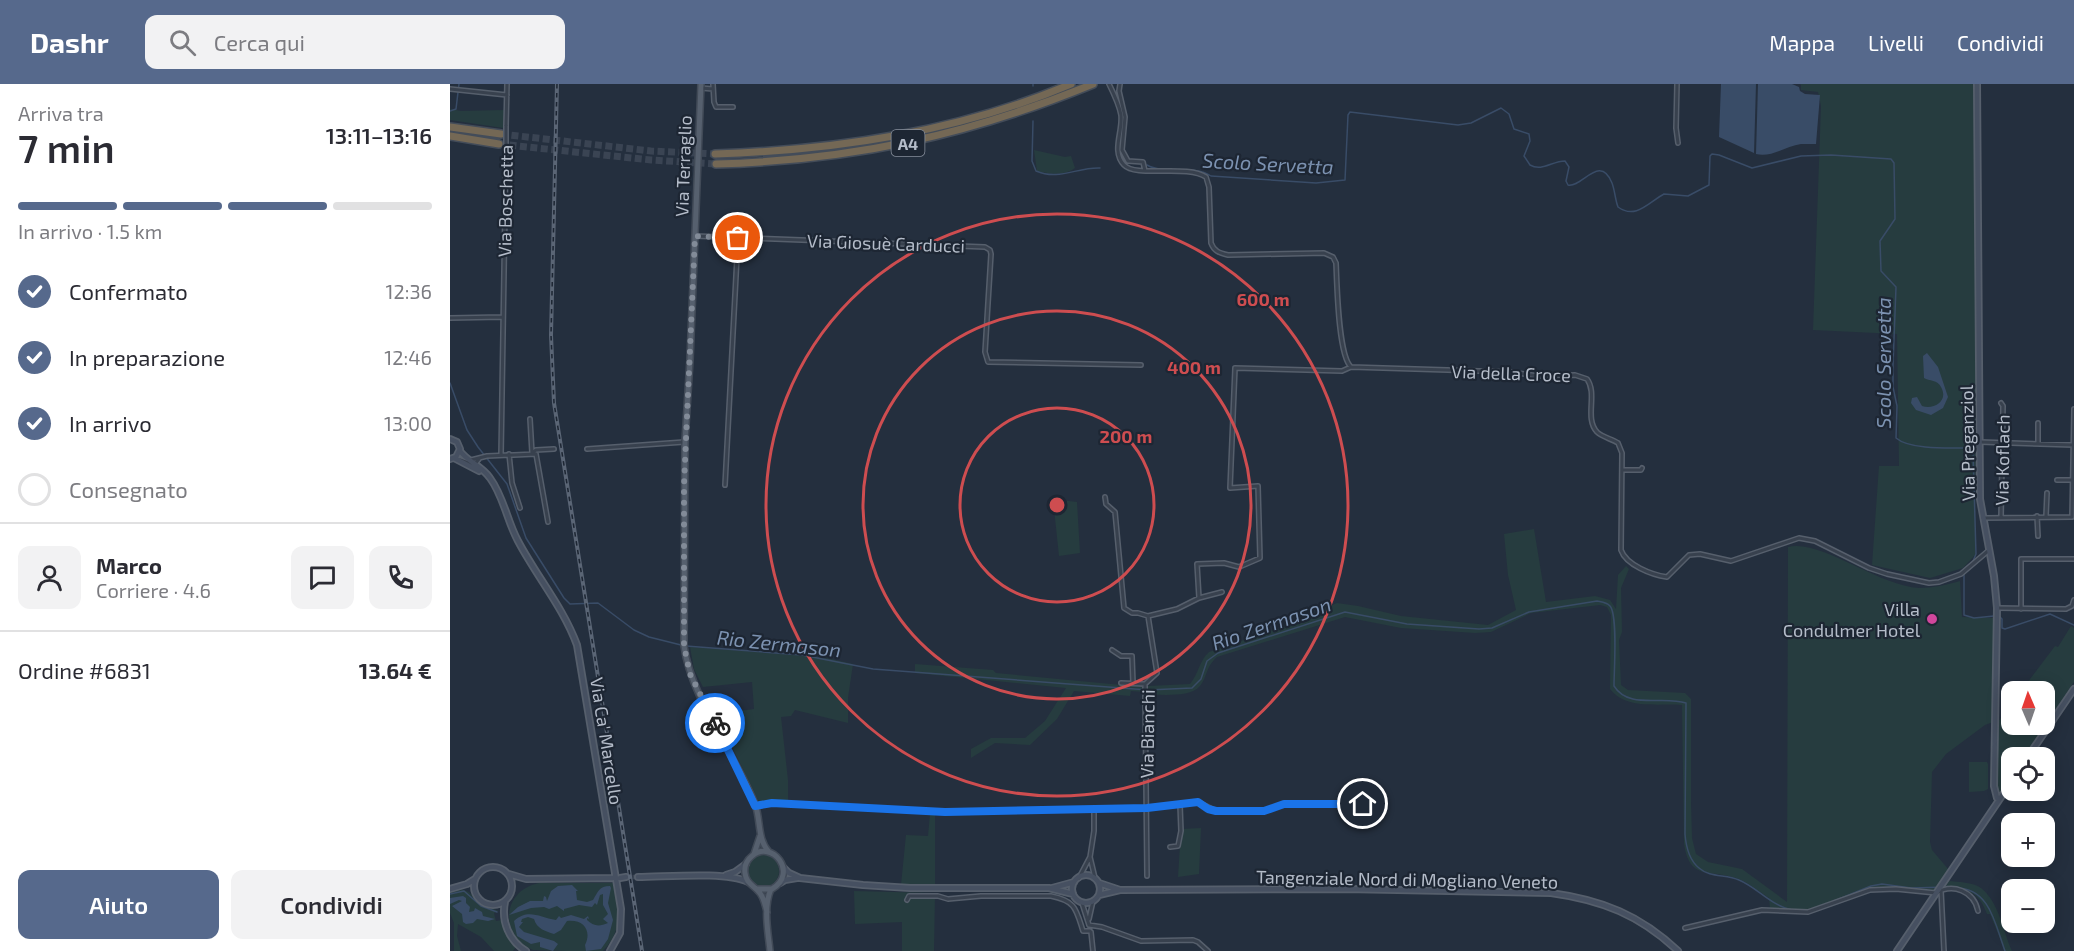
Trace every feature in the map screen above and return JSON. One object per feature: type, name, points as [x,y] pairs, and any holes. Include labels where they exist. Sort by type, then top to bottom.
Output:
[{"type":"highway","name":"A4","points":[[716,154],[820,148],[896,137],[992,112],[1071,84]]},
{"type":"highway","name":"A4","points":[[716,164],[819,158],[897,146],[993,121],[1093,84]]},
{"type":"highway","points":[[450,127],[501,134]]},
{"type":"highway","points":[[450,136],[499,144]]},
{"type":"main road","name":"Via Preganziol","points":[[1977,84],[1980,499],[1990,550],[1997,612],[1995,786],[1999,800]]},
{"type":"main road","name":"Via Terraglio","points":[[701,86],[685,441],[684,645],[690,674],[755,806],[760,834]]},
{"type":"main road","points":[[450,432],[452,439],[459,445],[460,451],[480,468],[494,485]]},
{"type":"main road","points":[[460,451],[455,459],[481,472],[494,485]]},
{"type":"main road","name":"Via Ca' Marcello","points":[[494,485],[521,546],[566,619],[579,652],[621,909],[620,933],[610,951]]},
{"type":"main road","points":[[2034,747],[2074,689]]},
{"type":"main road","points":[[1897,951],[2001,797]]},
{"type":"main road","points":[[760,834],[769,852],[780,859],[783,876],[779,883]]},
{"type":"main road","points":[[720,876],[735,872],[746,864],[754,854],[760,834]]},
{"type":"main road","points":[[754,854],[769,852]]},
{"type":"main road","points":[[746,864],[745,875],[749,883]]},
{"type":"main road","points":[[450,889],[475,878],[482,870],[489,867],[500,867],[509,874],[526,879],[613,878]]},
{"type":"main road","points":[[783,867],[800,878]]},
{"type":"main road","points":[[509,874],[513,889]]},
{"type":"main road","points":[[638,877],[720,876],[736,878],[757,889],[767,912]]},
{"type":"main road","points":[[770,951],[767,902],[771,889],[788,879],[800,878],[910,888],[1050,888],[1074,882],[1085,876],[1095,878],[1099,883],[1120,890]]},
{"type":"main road","points":[[475,878],[475,892]]},
{"type":"main road","points":[[526,879],[513,889],[506,901],[504,916],[510,936],[526,951]]},
{"type":"main road","points":[[1073,894],[1074,882]]},
{"type":"main road","points":[[1050,888],[1073,894],[1082,903],[1094,902],[1099,895],[1099,883]]},
{"type":"main road","points":[[460,886],[475,892],[482,902],[494,905],[506,901]]},
{"type":"main road","points":[[757,889],[771,889]]},
{"type":"main road","name":"Tangenziale Nord di Mogliano Veneto","points":[[1120,890],[1346,889],[1551,893],[1604,903],[1620,910],[1658,934],[1678,951]]},
{"type":"main road","points":[[1099,895],[1120,890]]},
{"type":"main road","points":[[494,905],[504,916]]},
{"type":"street","name":"Via Boschetta","points":[[501,455],[507,84]]},
{"type":"street","points":[[1109,84],[1121,115],[1118,153],[1123,164],[1130,170],[1194,173],[1206,177],[1209,187],[1213,249],[1228,255],[1324,253],[1334,257],[1336,263],[1339,320],[1344,357],[1351,367],[1342,371],[1235,368],[1230,488],[1258,486],[1260,558],[1239,567],[1224,563],[1197,564],[1199,598]]},
{"type":"street","points":[[1120,84],[1119,91],[1125,117],[1121,144],[1122,154],[1128,162],[1143,162],[1145,171]]},
{"type":"street","points":[[1677,84],[1678,143]]},
{"type":"street","points":[[701,86],[713,86],[716,107],[733,107]]},
{"type":"street","points":[[450,89],[507,95]]},
{"type":"street","name":"Via Giosuè Carducci","points":[[695,236],[986,247],[991,254],[985,352],[988,362],[1141,365]]},
{"type":"street","points":[[724,485],[738,238]]},
{"type":"street","points":[[450,318],[502,317]]},
{"type":"street","name":"Via della Croce","points":[[1351,367],[1511,372],[1538,376],[1582,376],[1587,379],[1592,389],[1593,427],[1598,434],[1618,443],[1622,453],[1621,540],[1623,555],[1633,564],[1660,576],[1666,577],[1672,573],[1689,555],[1700,554],[1731,561],[1799,538],[1815,542],[1869,568],[1912,580],[1934,583],[1961,574],[1990,550]]},
{"type":"street","name":"Via Koflach","points":[[1999,518],[2003,406],[2001,403]]},
{"type":"street","points":[[1984,520],[2037,516],[2073,517],[2074,409]]},
{"type":"street","points":[[530,419],[534,453],[548,522]]},
{"type":"street","points":[[2037,444],[2038,423]]},
{"type":"street","points":[[588,449],[685,441]]},
{"type":"street","points":[[1980,442],[2073,445]]},
{"type":"street","points":[[455,459],[472,463],[481,457],[491,455],[534,453],[536,450],[554,449]]},
{"type":"street","points":[[509,454],[512,483],[520,508]]},
{"type":"street","points":[[480,468],[481,457]]},
{"type":"street","points":[[1622,470],[1641,471],[1642,468]]},
{"type":"street","points":[[2057,480],[2073,480]]},
{"type":"street","points":[[2046,516],[2047,494]]},
{"type":"street","points":[[1105,497],[1106,504],[1115,512],[1125,608],[1132,614],[1148,616],[1177,609],[1199,598],[1222,592]]},
{"type":"street","points":[[2037,516],[2038,536]]},
{"type":"street","points":[[2021,609],[2021,559],[2074,559]]},
{"type":"street","points":[[1997,612],[2021,609],[2066,609],[2072,606],[2074,600]]},
{"type":"street","name":"Via Bianchi","points":[[1147,876],[1145,685],[1157,673],[1148,616]]},
{"type":"street","points":[[1112,650],[1121,656],[1132,656],[1133,683]]},
{"type":"street","points":[[1121,683],[1145,685]]},
{"type":"street","points":[[755,806],[772,803],[945,812],[1147,808],[1200,802],[1208,809],[1216,811],[1264,811],[1284,804],[1363,804]]},
{"type":"street","points":[[1170,847],[1178,846],[1181,831],[1180,805]]},
{"type":"street","points":[[1079,878],[1090,857],[1094,838],[1094,809]]},
{"type":"street","points":[[1090,857],[1095,878]]},
{"type":"street","points":[[1939,889],[1944,951]]},
{"type":"street","points":[[1685,928],[1762,910],[1808,912],[1870,890],[1958,890],[1974,898],[1978,911]]},
{"type":"street","points":[[907,900],[909,896],[938,896],[948,899],[969,896],[1051,896],[1070,903],[1075,908],[1083,931],[1090,931]]},
{"type":"street","points":[[1093,951],[1089,920],[1094,902]]},
{"type":"street","points":[[1082,903],[1089,920]]},
{"type":"street","points":[[1089,925],[1102,927],[1141,941],[1193,940],[1208,951]]},
{"type":"green space","points":[[1800,84],[1975,84],[1977,114],[1975,555],[1963,568],[1930,578],[1872,565],[1879,466],[1899,466],[1897,334],[1813,330],[1821,106],[1818,92],[1801,90]]},
{"type":"green space","points":[[450,109],[504,110],[503,128],[450,120]]},
{"type":"green space","points":[[1034,150],[1065,157],[1071,156],[1075,168],[1061,173],[1037,171]]},
{"type":"green space","points":[[1053,499],[1077,502],[1080,553],[1059,556]]},
{"type":"green space","points":[[1534,529],[1546,602],[1595,596],[1610,600],[1616,609],[1618,575],[1626,566],[1629,569],[1621,588],[1622,632],[1619,640],[1621,685],[1628,690],[1685,693],[1691,699],[1692,838],[1696,854],[1708,862],[1742,869],[1787,902],[1788,547],[1801,546],[1817,550],[1903,585],[1924,588],[1960,581],[1962,617],[1995,618],[1993,722],[1985,725],[1946,754],[1932,772],[1930,842],[1932,850],[1949,870],[1936,891],[1869,888],[1808,911],[1770,908],[1769,898],[1745,882],[1726,875],[1702,871],[1690,863],[1684,843],[1682,705],[1633,703],[1617,696],[1610,689],[1611,615],[1607,607],[1600,605],[1531,613],[1491,632],[1475,633],[1401,628],[1345,617],[1217,657],[1196,690],[1176,695],[1148,695],[1148,686],[1190,684],[1209,652],[1273,630],[1337,603],[1401,616],[1488,625],[1516,610],[1508,575],[1504,534]]},
{"type":"green space","points":[[2071,626],[2074,628],[2074,682],[2055,710],[2055,681],[2029,681],[2055,646],[2058,647]]},
{"type":"green space","points":[[690,647],[822,657],[853,664],[848,698],[848,723],[795,710],[791,716],[781,717],[788,801],[759,802],[716,714],[754,709],[752,682],[703,687],[694,669]]},
{"type":"green space","points":[[915,664],[993,670],[996,673],[1143,687],[1143,692],[1131,691],[1130,696],[1074,691],[1057,719],[1030,745],[995,743],[971,758],[971,749],[991,738],[1025,738],[1045,721],[1066,688],[915,673]]},
{"type":"green space","points":[[2001,718],[2001,735],[2039,735],[2031,747],[2001,747],[2001,791],[1998,795],[1998,722]]},
{"type":"green space","points":[[1969,762],[1987,762],[1988,789],[1969,792]]},
{"type":"green space","points":[[930,814],[935,814],[935,886],[901,885],[906,835],[928,836]]},
{"type":"green space","points":[[1201,828],[1199,874],[1178,877],[1181,829]]},
{"type":"green space","points":[[763,855],[775,859],[779,871],[775,883],[763,887],[751,883],[747,871],[751,859]]},
{"type":"green space","points":[[1949,881],[1981,888],[1996,909],[2001,922],[2001,933],[2005,933],[2012,951],[2005,951],[1990,914],[1987,914],[1976,896],[1966,891],[1945,888]]},
{"type":"green space","points":[[539,883],[614,883],[618,911],[617,927],[610,943],[603,951],[533,950],[522,944],[510,926],[511,905],[517,895],[526,888]]},
{"type":"green space","points":[[461,889],[469,892],[480,904],[499,911],[494,913],[496,921],[502,920],[507,936],[516,947],[513,951],[494,951],[481,937],[458,924],[457,936],[461,951],[454,951],[454,923],[450,913],[450,892]]},
{"type":"green space","points":[[854,891],[935,893],[934,951],[902,951],[902,922],[855,924]]},
{"type":"water","points":[[1721,84],[1756,84],[1754,153],[1719,137]]},
{"type":"water","points":[[1758,84],[1792,84],[1799,87],[1800,91],[1805,94],[1820,95],[1816,144],[1795,145],[1773,153],[1756,154]]},
{"type":"water","points":[[1927,353],[1938,367],[1948,397],[1943,408],[1931,415],[1916,410],[1911,403],[1912,398],[1917,397],[1922,406],[1931,407],[1942,400],[1943,392],[1940,385],[1924,378],[1923,356]]},
{"type":"water","points":[[572,885],[578,891],[576,891],[577,900],[587,902],[593,900],[601,888],[610,886],[611,888],[608,903],[613,920],[608,939],[601,949],[586,951],[587,931],[582,924],[573,921],[567,921],[561,930],[554,934],[539,927],[534,919],[528,917],[522,919],[521,922],[523,922],[519,927],[524,932],[558,944],[553,951],[540,947],[540,942],[531,944],[517,936],[514,921],[529,914],[556,920],[559,916],[561,918],[571,915],[584,919],[588,916],[587,920],[594,925],[608,923],[603,919],[608,914],[603,905],[603,894],[600,895],[597,905],[595,903],[592,907],[579,905],[564,909],[564,911],[557,906],[549,909],[531,908],[509,915],[530,901],[543,901],[544,896],[547,901],[551,891],[558,886]]},
{"type":"water","points":[[463,896],[470,907],[469,912],[474,911],[475,908],[482,912],[483,916],[495,919],[488,921],[477,919],[473,923],[466,924],[463,922],[462,914],[452,906],[462,901],[450,904],[450,898]]},
{"type":"waterway","points":[[450,111],[456,109],[459,84]]},
{"type":"waterway","name":"Scolo Servetta","points":[[1147,165],[1162,169],[1204,172],[1211,176],[1316,183],[1345,180],[1350,112],[1458,125],[1471,123],[1501,108],[1509,114],[1514,129],[1529,134],[1530,141],[1524,156],[1530,165],[1543,167],[1565,161],[1569,167],[1566,181],[1568,185],[1573,185],[1596,171],[1602,171],[1612,183],[1618,207],[1631,212],[1637,211],[1664,194],[1688,196],[1709,185],[1712,154],[1752,168],[1801,156],[1831,155],[1891,159],[1894,163],[1895,219],[1880,241],[1881,271],[1896,287],[1893,365],[1893,387],[1897,406],[1896,438],[1910,445],[1968,448],[1973,452],[1976,554],[1973,561],[1964,569],[1964,615],[1974,618],[1994,616]]},
{"type":"waterway","name":"Scolo Servetta","points":[[1033,121],[1032,161],[1036,171],[1052,175],[1100,168]]},
{"type":"waterway","name":"Rio Zermason","points":[[450,383],[467,430],[507,484],[526,538],[564,598],[570,604],[598,603],[634,630],[649,637],[681,645]]},
{"type":"waterway","name":"Rio Zermason","points":[[686,646],[802,655],[873,669],[1148,690],[1192,688],[1201,679],[1207,661],[1218,653],[1345,612],[1407,624],[1479,629],[1492,628],[1529,612],[1602,602],[1610,606],[1614,620],[1614,686],[1628,698],[1686,703],[1685,834],[1690,857],[1703,871],[1739,880],[1784,908],[1792,910]]},
{"type":"waterway","name":"Scolo Servetta","points":[[1999,616],[2002,619],[2002,628],[2005,629],[2050,614],[2074,625]]},
{"type":"waterway","name":"Rio Zermason","points":[[1834,901],[1882,884],[1911,888],[1948,887]]},
{"type":"waterway","name":"Rio Zermason","points":[[1956,888],[1977,894],[1984,901],[1990,909],[2005,951]]},
{"type":"waterway","points":[[450,894],[464,891],[481,906],[497,912]]},
{"type":"tunnel","points":[[501,134],[651,151],[715,154]]},
{"type":"tunnel","points":[[499,144],[651,160],[716,164]]},
{"type":"tunnel","points":[[626,877],[638,877]]},
{"type":"railway","points":[[557,84],[551,335],[554,403],[642,951]]},
{"type":"way so far","points":[[715,723],[690,674],[684,646],[685,441],[695,236],[738,238]]},
{"type":"place","name":"Villa Condulmer Hotel","points":[[1932,619]]},
{"type":"route","points":[[715,723],[755,806],[772,803],[945,812],[1147,808],[1198,802],[1216,811],[1264,811],[1284,804],[1363,804]]}]
